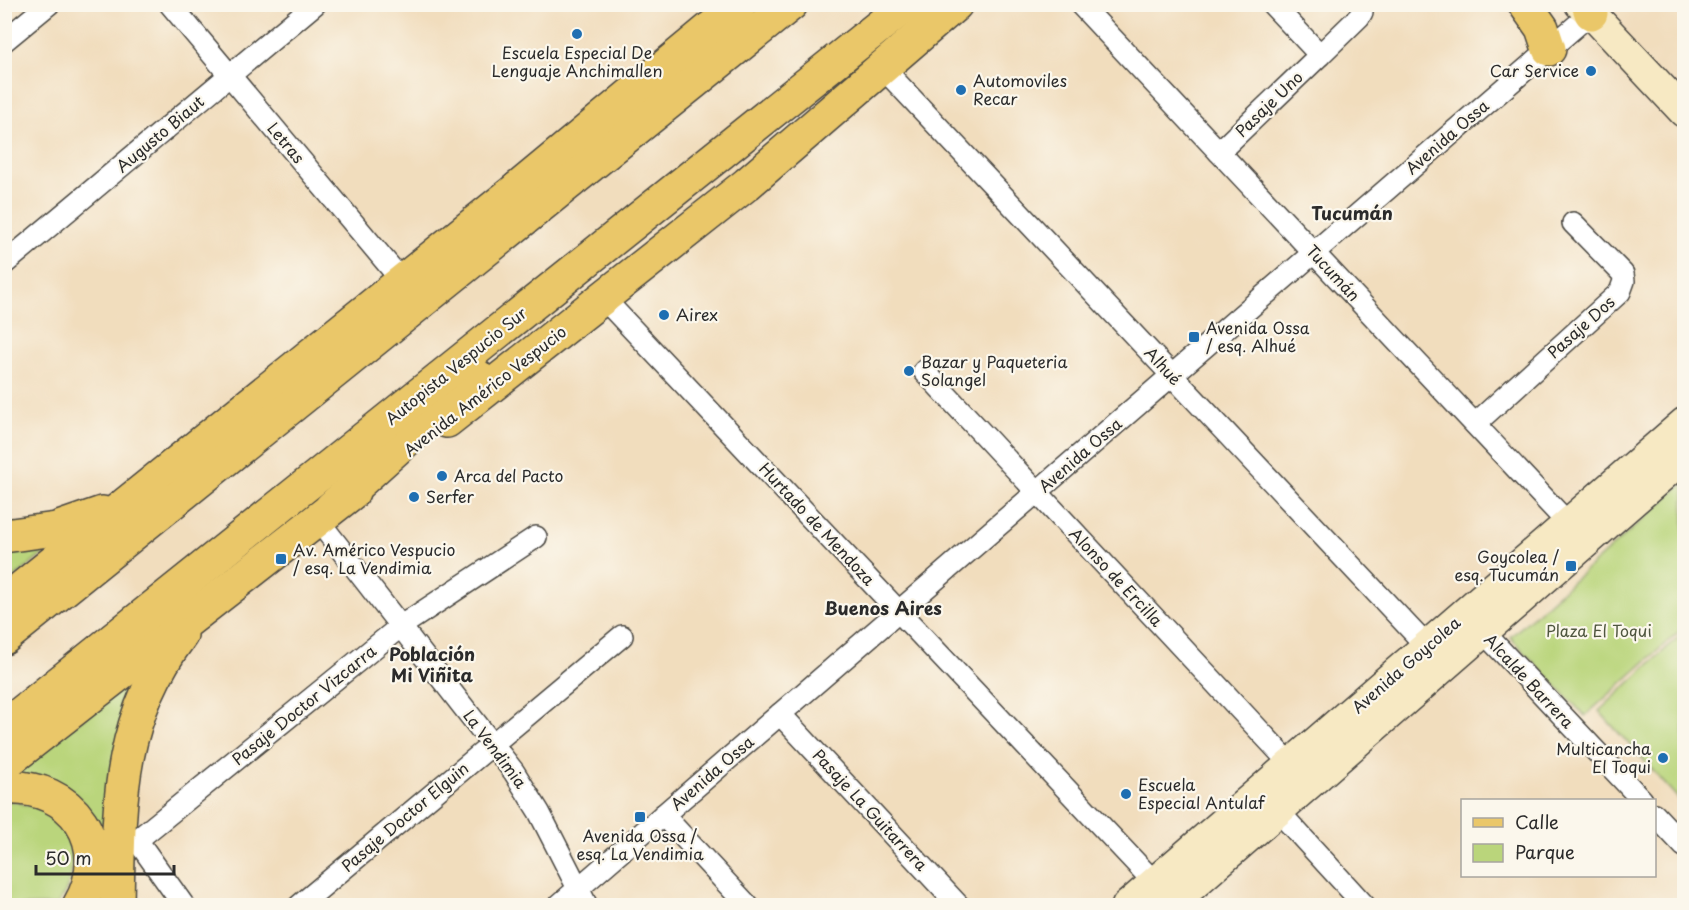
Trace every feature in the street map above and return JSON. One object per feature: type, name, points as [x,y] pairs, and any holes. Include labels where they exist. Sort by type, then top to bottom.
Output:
[{"type":"main road","points":[[4,602],[518,188],[740,4]]},
{"type":"main road","name":"Autopista Vespucio Sur","points":[[4,727],[907,4]]},
{"type":"main road","name":"Avenida Américo Vespucio","points":[[4,764],[324,513],[410,450],[747,184],[956,4]]},
{"type":"main road","points":[[1525,4],[1542,28],[1549,49]]},
{"type":"main road","points":[[518,188],[590,145],[663,91],[791,5]]},
{"type":"main road","points":[[4,638],[791,5]]},
{"type":"main road","points":[[324,513],[543,316],[641,218]]},
{"type":"main road","points":[[4,536],[72,525],[129,502]]},
{"type":"main road","points":[[117,906],[121,793],[132,733],[159,670],[181,635],[207,606]]},
{"type":"main road","points":[[4,788],[30,788],[42,791],[64,803],[81,822],[89,840],[93,858],[90,883],[79,906]]},
{"type":"street","points":[[4,41],[49,4]]},
{"type":"street","name":"Letras","points":[[170,4],[402,281]]},
{"type":"street","name":"Augusto Biaut","points":[[4,264],[315,4]]},
{"type":"street","name":"Tucumán","points":[[1080,4],[1577,533]]},
{"type":"street","points":[[1272,4],[1320,55]]},
{"type":"street","name":"Pasaje Uno","points":[[1219,152],[1359,17],[1362,4]]},
{"type":"street","points":[[1590,7],[1684,112]]},
{"type":"street","name":"Avenida Ossa","points":[[558,906],[582,897],[663,815],[1549,49],[1590,7]]},
{"type":"street","name":"Alhué","points":[[882,67],[1436,656]]},
{"type":"street","name":"Pasaje Dos","points":[[1475,424],[1620,292],[1624,282],[1623,274],[1574,223]]},
{"type":"street","name":"Hurtado de Mendoza","points":[[603,298],[1162,898]]},
{"type":"street","name":"Alonso de Ercilla","points":[[924,371],[1300,774]]},
{"type":"street","name":"Avenida Goycolea","points":[[1126,906],[1162,898],[1268,801],[1577,533],[1684,423]]},
{"type":"street","name":"Avenida Goycolea","points":[[1577,533],[1684,457]]},
{"type":"street","name":"La Vendimia","points":[[324,513],[401,626],[493,744],[528,794],[582,897]]},
{"type":"street","name":"Pasaje Doctor Vizcarra","points":[[184,906],[137,840],[401,626],[536,537]]},
{"type":"street","name":"Alcalde Barrera","points":[[1474,622],[1640,799]]},
{"type":"street","name":"Pasaje Doctor Elguin","points":[[299,906],[622,636]]},
{"type":"street","name":"Pasaje La Guitarrera","points":[[780,714],[959,906]]},
{"type":"street","points":[[1268,801],[1365,906]]},
{"type":"street","points":[[663,815],[748,906]]},
{"type":"street","points":[[1656,816],[1684,846]]},
{"type":"green space","name":"Plaza El Toqui","points":[[1684,483],[1684,627],[1585,716],[1510,637]]},
{"type":"green space","points":[[56,544],[5,585],[5,550]]},
{"type":"green space","name":"Multicancha El Toqui","points":[[1684,632],[1684,805],[1599,711]]},
{"type":"green space","points":[[145,669],[109,905],[89,905],[98,826],[7,778]]},
{"type":"green space","points":[[4,799],[45,811],[64,829],[72,855],[72,869],[64,895],[56,905],[5,906]]},
{"type":"place","name":"Escuela Especial De Lenguaje Anchimallen","points":[[577,34]]},
{"type":"place","name":"Car Service","points":[[1591,71]]},
{"type":"place","name":"Automoviles Recar","points":[[961,90]]},
{"type":"place","name":"Airex","points":[[664,315]]},
{"type":"place","name":"Avenida Ossa / esq. Alhué","points":[[1194,337]]},
{"type":"place","name":"Bazar y Paqueteria Solangel","points":[[909,371]]},
{"type":"place","name":"Arca del Pacto","points":[[442,476]]},
{"type":"place","name":"Serfer","points":[[414,497]]},
{"type":"place","name":"Av. Américo Vespucio / esq. La Vendimia","points":[[281,559]]},
{"type":"place","name":"Goycolea / esq. Tucumán","points":[[1571,566]]},
{"type":"place","name":"Multicancha El Toqui","points":[[1663,758]]},
{"type":"place","name":"Escuela Especial Antulaf","points":[[1126,794]]},
{"type":"place","name":"Avenida Ossa / esq. La Vendimia","points":[[640,817]]},
{"type":"district","name":"Tucumán","points":[[1352,214]]},
{"type":"district","name":"Buenos Aires","points":[[883,609]]},
{"type":"district","name":"Población Mi Viñita","points":[[432,665]]}]
